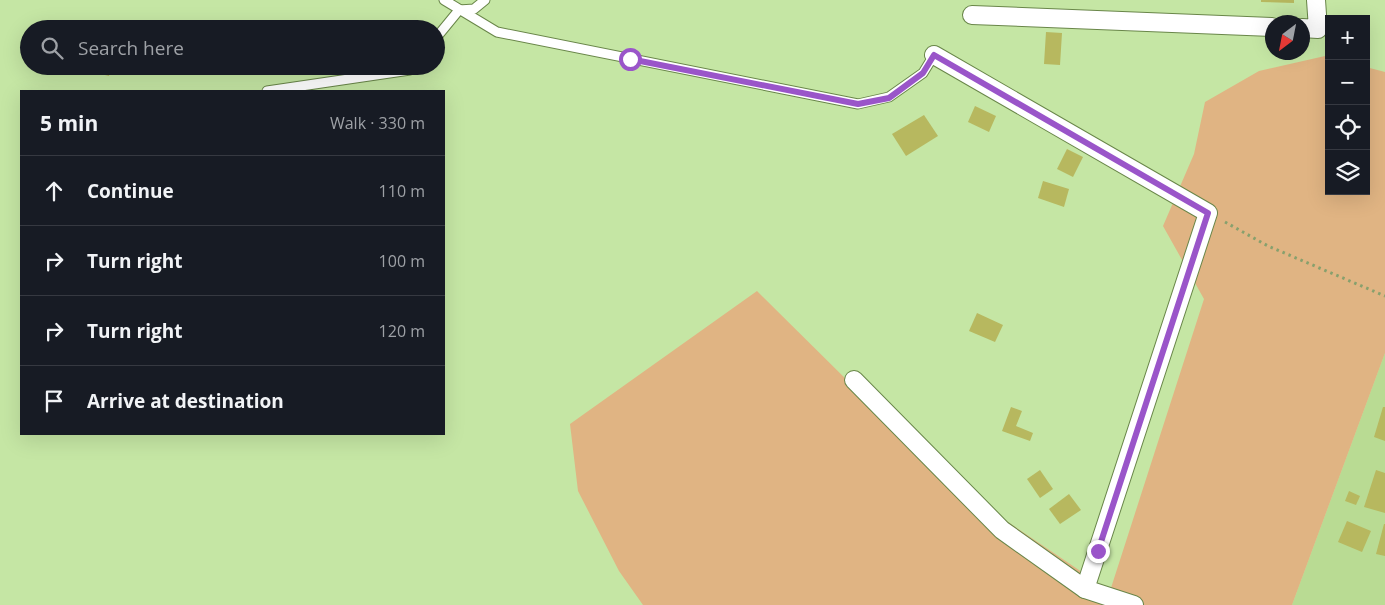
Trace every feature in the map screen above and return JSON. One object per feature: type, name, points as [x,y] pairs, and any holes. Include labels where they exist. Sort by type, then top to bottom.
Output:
[{"type":"street","points":[[1310,28],[1318,29],[1316,0]]},
{"type":"street","points":[[972,15],[1265,27]]},
{"type":"street","points":[[934,55],[1208,213],[1085,589]]},
{"type":"street","points":[[854,380],[1002,530],[1085,589],[1134,605]]},
{"type":"lane","points":[[444,0],[497,32],[858,104],[889,98],[923,73],[934,55]]},
{"type":"lane","points":[[445,27],[459,10],[474,9],[485,0]]},
{"type":"lane","points":[[274,90],[376,75]]},
{"type":"path","points":[[1208,213],[1268,246],[1385,296]]},
{"type":"shaded area","points":[[1325,56],[1325,195],[1370,195],[1370,68],[1385,72],[1385,353],[1292,605],[643,605],[619,571],[578,491],[570,424],[757,291],[858,391],[1005,520],[1110,591],[1204,299],[1163,226],[1194,154],[1205,102],[1259,71]]},
{"type":"shaded area","points":[[1385,353],[1385,605],[1292,605]]},
{"type":"building","points":[[1261,0],[1294,0],[1294,3],[1261,2]]},
{"type":"building","points":[[1046,32],[1062,33],[1060,65],[1044,64]]},
{"type":"building","points":[[975,106],[996,116],[989,132],[968,122]]},
{"type":"building","points":[[924,115],[938,136],[906,156],[892,134]]},
{"type":"building","points":[[1067,149],[1083,157],[1073,177],[1057,169]]},
{"type":"building","points":[[1043,181],[1069,189],[1064,207],[1038,198]]},
{"type":"building","points":[[977,313],[1003,325],[995,342],[969,331]]},
{"type":"building","points":[[1011,407],[1022,411],[1016,426],[1033,433],[1030,441],[1002,431]]},
{"type":"building","points":[[1383,407],[1385,407],[1385,441],[1374,437]]},
{"type":"building","points":[[1040,470],[1053,489],[1040,498],[1027,479]]},
{"type":"building","points":[[1376,470],[1385,473],[1385,513],[1364,507]]},
{"type":"building","points":[[1349,491],[1360,496],[1356,505],[1345,501]]},
{"type":"building","points":[[1069,494],[1081,510],[1060,524],[1049,509]]},
{"type":"building","points":[[1347,521],[1371,531],[1362,552],[1338,542]]},
{"type":"building","points":[[1385,524],[1385,556],[1376,554]]},
{"type":"route","points":[[630,59],[858,104],[889,98],[923,73],[934,55],[1208,213],[1098,551]]}]
